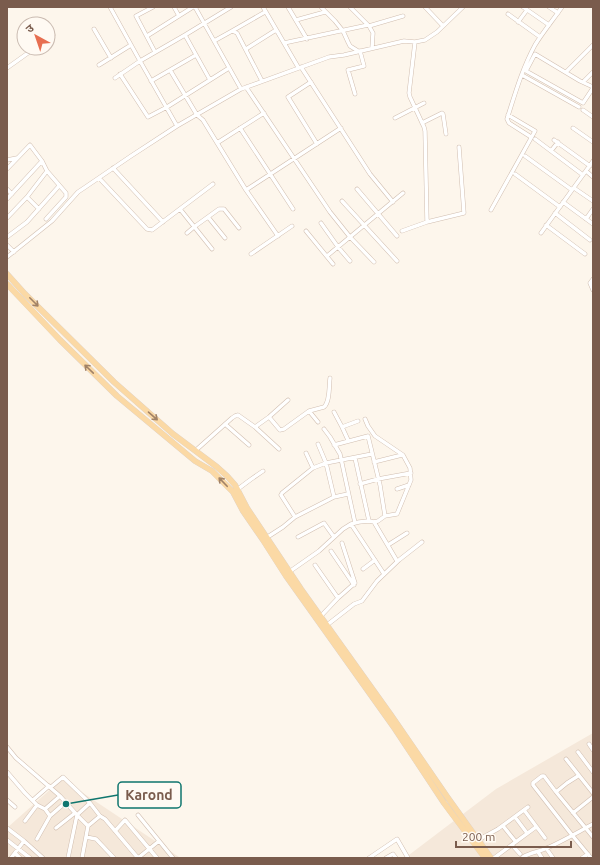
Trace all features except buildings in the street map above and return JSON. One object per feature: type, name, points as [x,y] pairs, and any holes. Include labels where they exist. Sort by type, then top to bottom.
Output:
[{"type":"main road","points":[[7,274],[25,294],[114,382],[173,434],[227,476],[235,485],[286,576],[395,729],[444,803],[485,858]]},
{"type":"main road","points":[[7,284],[60,340],[117,396],[195,461],[216,474],[233,492],[243,511],[290,572],[491,858]]},
{"type":"street","points":[[110,7],[177,126]]},
{"type":"street","points":[[154,7],[136,16],[155,52]]},
{"type":"street","points":[[174,7],[179,16]]},
{"type":"street","points":[[147,36],[194,7],[241,89]]},
{"type":"street","points":[[220,7],[223,12]]},
{"type":"street","points":[[115,78],[140,61],[231,7]]},
{"type":"street","points":[[262,7],[284,44],[311,82],[370,174],[393,202]]},
{"type":"street","points":[[288,7],[307,39]]},
{"type":"street","points":[[321,7],[343,31],[350,46],[359,51],[364,66],[348,70],[355,94]]},
{"type":"street","points":[[350,7],[369,26],[373,34],[372,48]]},
{"type":"street","points":[[353,10],[357,7]]},
{"type":"street","points":[[425,7],[443,26]]},
{"type":"street","points":[[7,257],[52,221],[78,192],[177,126],[241,89],[329,57],[404,41],[415,42],[425,40],[437,32],[462,7]]},
{"type":"street","points":[[549,7],[558,13]]},
{"type":"street","points":[[562,7],[534,47],[522,75],[507,119],[508,122],[584,173],[593,177]]},
{"type":"street","points":[[518,22],[525,8],[549,25]]},
{"type":"street","points":[[214,41],[265,12]]},
{"type":"street","points":[[296,20],[325,12]]},
{"type":"street","points":[[508,14],[540,37]]},
{"type":"street","points":[[284,44],[369,26],[403,16]]},
{"type":"street","points":[[94,29],[111,58]]},
{"type":"street","points":[[246,49],[276,30]]},
{"type":"street","points":[[232,31],[237,33],[262,81]]},
{"type":"street","points":[[185,35],[210,80]]},
{"type":"street","points":[[415,42],[409,89],[410,97],[425,131],[427,222]]},
{"type":"street","points":[[99,65],[131,45]]},
{"type":"street","points":[[566,72],[593,45]]},
{"type":"street","points":[[535,54],[566,72],[593,87],[583,103],[526,71],[535,54]]},
{"type":"street","points":[[151,81],[196,55]]},
{"type":"street","points":[[7,68],[23,56]]},
{"type":"street","points":[[120,74],[148,117],[167,107],[229,68]]},
{"type":"street","points":[[170,70],[197,115],[203,120],[246,190],[278,236]]},
{"type":"street","points":[[583,82],[593,72]]},
{"type":"street","points":[[522,75],[579,107]]},
{"type":"street","points":[[311,82],[288,97],[317,144]]},
{"type":"street","points":[[246,87],[330,212],[350,237],[374,262]]},
{"type":"street","points":[[395,118],[424,103]]},
{"type":"street","points":[[583,110],[593,117]]},
{"type":"street","points":[[217,142],[264,113]]},
{"type":"street","points":[[422,123],[442,113],[446,134]]},
{"type":"street","points":[[491,210],[533,138],[534,130],[508,115]]},
{"type":"street","points":[[240,128],[293,209]]},
{"type":"street","points":[[246,190],[341,128]]},
{"type":"street","points":[[573,128],[593,142]]},
{"type":"street","points":[[551,151],[556,141],[590,166]]},
{"type":"street","points":[[7,169],[30,145],[42,161],[47,171],[66,193],[66,196],[46,219]]},
{"type":"street","points":[[402,231],[427,222],[464,213],[459,147]]},
{"type":"street","points":[[526,156],[593,201]]},
{"type":"street","points":[[7,160],[17,158]]},
{"type":"street","points":[[7,199],[42,161]]},
{"type":"street","points":[[541,233],[593,161]]},
{"type":"street","points":[[113,168],[163,222]]},
{"type":"street","points":[[7,218],[27,198],[47,171]]},
{"type":"street","points":[[515,174],[560,206]]},
{"type":"street","points":[[99,178],[146,229],[150,230],[163,222],[213,184]]},
{"type":"street","points":[[7,237],[27,222],[59,186]]},
{"type":"street","points":[[7,189],[12,194]]},
{"type":"street","points":[[357,189],[398,236]]},
{"type":"street","points":[[326,256],[403,193]]},
{"type":"street","points":[[27,198],[39,209]]},
{"type":"street","points":[[342,201],[397,261]]},
{"type":"street","points":[[563,202],[593,224]]},
{"type":"street","points":[[187,233],[219,209],[224,208],[239,228]]},
{"type":"street","points":[[180,209],[212,249]]},
{"type":"street","points":[[586,219],[593,209]]},
{"type":"street","points":[[555,213],[590,240]]},
{"type":"street","points":[[208,217],[226,238]]},
{"type":"street","points":[[321,223],[350,261]]},
{"type":"street","points":[[546,225],[585,254]]},
{"type":"street","points":[[251,254],[292,226]]},
{"type":"street","points":[[306,231],[333,264]]},
{"type":"street","points":[[7,245],[14,252]]},
{"type":"street","points":[[593,279],[590,283],[593,290]]},
{"type":"street","points":[[269,417],[280,430],[284,429],[309,411],[324,407],[328,404],[330,378]]},
{"type":"street","points":[[255,427],[288,400]]},
{"type":"street","points":[[309,411],[318,422]]},
{"type":"street","points":[[334,412],[348,440]]},
{"type":"street","points":[[195,451],[232,418],[238,415],[255,427],[279,449]]},
{"type":"street","points":[[290,572],[320,551],[344,528],[353,523],[369,521],[374,522],[385,516],[397,514],[410,485],[410,468],[403,455],[375,436],[364,419]]},
{"type":"street","points":[[342,427],[358,421]]},
{"type":"street","points":[[226,424],[249,445]]},
{"type":"street","points":[[324,429],[340,454],[353,523],[384,574]]},
{"type":"street","points":[[334,445],[348,440],[368,436],[385,516]]},
{"type":"street","points":[[318,444],[326,463],[334,497]]},
{"type":"street","points":[[306,453],[313,468]]},
{"type":"street","points":[[295,517],[281,494],[313,468],[326,463],[372,454]]},
{"type":"street","points":[[374,462],[403,455]]},
{"type":"street","points":[[355,458],[369,521]]},
{"type":"street","points":[[238,490],[263,471]]},
{"type":"street","points":[[360,484],[411,473]]},
{"type":"street","points":[[397,489],[410,485]]},
{"type":"street","points":[[266,538],[295,517],[334,497],[348,494]]},
{"type":"street","points":[[374,522],[397,561]]},
{"type":"street","points":[[298,537],[324,523],[334,537]]},
{"type":"street","points":[[388,545],[407,533]]},
{"type":"street","points":[[327,625],[354,604],[362,601],[377,581],[397,561],[422,542]]},
{"type":"street","points":[[321,616],[338,598],[354,585],[355,582],[342,543]]},
{"type":"street","points":[[331,551],[354,585]]},
{"type":"street","points":[[363,569],[375,560]]},
{"type":"street","points":[[315,565],[338,598]]},
{"type":"street","points":[[589,744],[593,750]]},
{"type":"street","points":[[7,747],[16,758],[60,796],[88,826]]},
{"type":"street","points":[[578,752],[593,772]]},
{"type":"street","points":[[566,759],[593,793]]},
{"type":"street","points":[[7,772],[38,805],[45,809],[50,816]]},
{"type":"street","points":[[591,858],[532,784],[544,775],[593,837]]},
{"type":"street","points":[[556,792],[578,776]]},
{"type":"street","points":[[33,800],[63,777],[100,816],[105,819],[138,858],[159,841]]},
{"type":"street","points":[[45,809],[60,796]]},
{"type":"street","points":[[573,813],[593,797]]},
{"type":"street","points":[[7,800],[15,807]]},
{"type":"street","points":[[37,839],[50,816],[66,802]]},
{"type":"street","points":[[56,828],[90,804]]},
{"type":"street","points":[[25,821],[38,805]]},
{"type":"street","points":[[478,840],[503,826],[528,807]]},
{"type":"street","points":[[524,810],[545,838]]},
{"type":"street","points":[[68,858],[76,814]]},
{"type":"street","points":[[138,815],[173,858]]},
{"type":"street","points":[[82,858],[88,826],[100,816]]},
{"type":"street","points":[[515,817],[528,833]]},
{"type":"street","points":[[114,831],[126,820],[157,858]]},
{"type":"street","points":[[512,845],[522,856],[538,852],[593,824]]},
{"type":"street","points":[[503,826],[516,842]]},
{"type":"street","points":[[494,858],[536,827]]},
{"type":"street","points":[[7,828],[24,840],[43,858]]},
{"type":"street","points":[[86,837],[96,839],[114,858]]},
{"type":"street","points":[[369,858],[397,839],[408,858]]},
{"type":"street","points":[[7,840],[30,858]]},
{"type":"street","points":[[11,858],[24,840]]},
{"type":"street","points":[[546,848],[553,858]]},
{"type":"street","points":[[538,852],[542,858]]},
{"type":"street","points":[[15,853],[20,858]]},
{"type":"street","points":[[386,858],[393,854],[396,858]]},
{"type":"street","points":[[582,858],[588,854]]},
{"type":"shaded area","points":[[593,733],[593,858],[405,858],[496,789]]},
{"type":"shaded area","points":[[62,779],[179,857],[7,858],[7,828]]},
{"type":"place","name":"Karond","points":[[66,804]]}]
